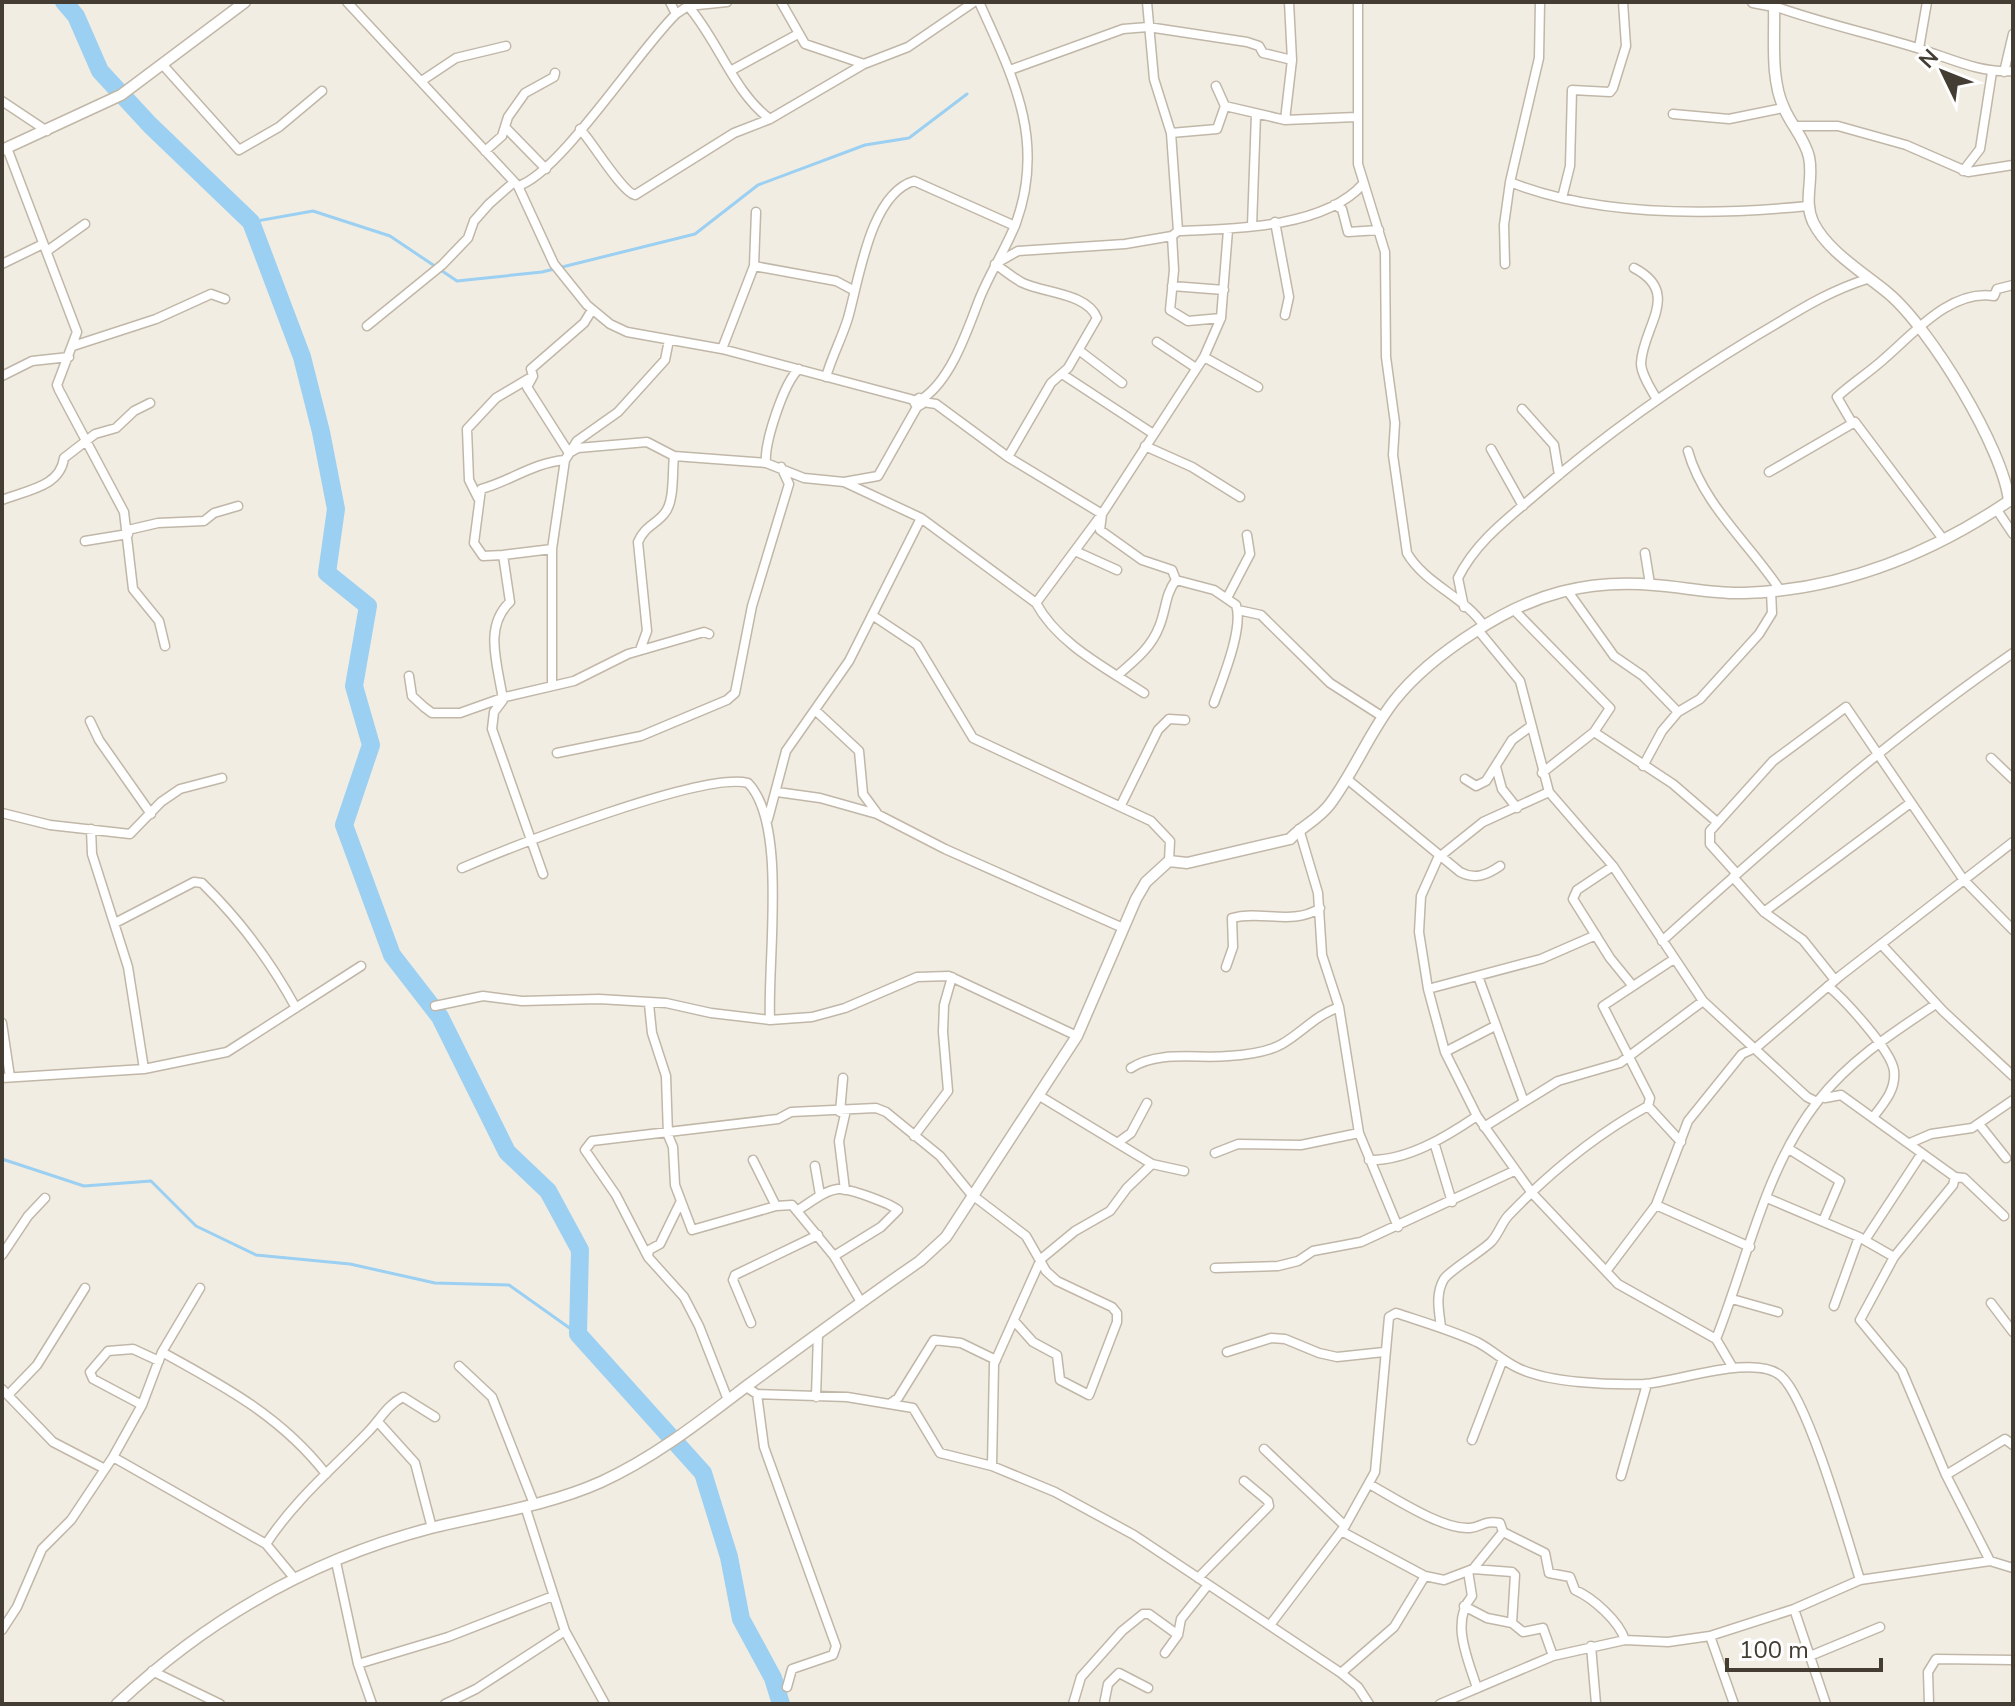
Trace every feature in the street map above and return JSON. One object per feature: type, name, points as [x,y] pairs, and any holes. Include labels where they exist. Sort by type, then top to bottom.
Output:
[{"type":"street","points":[[165,646],[159,621],[133,589],[124,512],[57,385],[77,332],[4,149],[48,131],[126,91],[245,2]]},
{"type":"street","points":[[347,2],[423,80],[516,184],[554,264],[592,310],[627,332],[722,349],[936,404],[1008,457],[1102,514]]},
{"type":"street","points":[[670,2],[676,14]]},
{"type":"street","points":[[367,326],[442,265],[468,238],[474,221],[489,204],[516,184],[533,181],[546,169],[676,14],[688,6],[727,2]]},
{"type":"street","points":[[781,2],[798,34],[814,49],[864,64]]},
{"type":"street","points":[[552,549],[483,556],[474,543],[481,489],[494,487],[516,472],[567,456],[578,448],[647,442],[674,456],[766,463],[781,466],[804,478],[844,482],[878,476],[919,402],[941,378],[1015,226],[1029,168],[1028,131],[1010,70],[976,2],[908,47],[864,64],[770,119],[734,133],[635,195],[626,191],[599,150],[580,129]]},
{"type":"street","points":[[1147,2],[1154,79],[1171,133],[1175,234],[1170,310],[1188,321],[1221,318]]},
{"type":"street","points":[[1285,120],[1292,60],[1289,2]]},
{"type":"street","points":[[1358,2],[1359,92],[1356,117],[1363,184],[1385,252],[1386,357],[1395,423],[1393,455],[1407,553],[1414,565],[1476,614],[1481,628],[1520,681],[1549,792],[1613,866],[1703,1001],[1757,1047],[1807,1097],[1817,1102]]},
{"type":"street","points":[[1505,264],[1504,225],[1510,182],[1539,58],[1540,2]]},
{"type":"street","points":[[1562,198],[1570,166],[1572,90],[1610,92],[1613,88],[1626,46],[1623,2]]},
{"type":"street","points":[[1753,2],[1774,6],[1823,24],[1919,48],[1992,72],[2009,71],[2013,34]]},
{"type":"street","points":[[1919,48],[1927,2]]},
{"type":"street","points":[[688,6],[755,109],[770,119]]},
{"type":"street","points":[[1169,861],[1192,862],[1290,839],[1299,829],[1309,826],[1328,807],[1383,717],[1414,678],[1481,628],[1515,611],[1596,582],[1650,584],[1742,594],[1854,579],[1914,556],[2011,500],[2010,483],[1956,380],[1888,294],[1867,279],[1814,224],[1808,206],[1812,176],[1808,154],[1783,108],[1777,86],[1774,6]]},
{"type":"street","points":[[1010,70],[1123,29],[1148,27],[1247,42],[1259,46],[1263,53],[1292,60]]},
{"type":"street","points":[[732,70],[798,34]]},
{"type":"street","points":[[423,80],[456,58],[506,46]]},
{"type":"street","points":[[162,64],[239,150],[279,127],[322,91]]},
{"type":"street","points":[[1963,171],[1980,149],[1992,72]]},
{"type":"street","points":[[485,151],[506,128],[508,117],[525,93],[554,77],[555,73]]},
{"type":"street","points":[[1171,133],[1217,129],[1225,106],[1216,86]]},
{"type":"street","points":[[2,101],[48,131]]},
{"type":"street","points":[[1225,106],[1285,120],[1356,117]]},
{"type":"street","points":[[1673,114],[1729,119],[1783,108]]},
{"type":"street","points":[[1252,226],[1256,114]]},
{"type":"street","points":[[1795,126],[1838,126],[1906,145],[1963,171],[2013,165]]},
{"type":"street","points":[[506,128],[546,169]]},
{"type":"street","points":[[826,377],[834,347],[844,332],[853,290],[882,210],[909,182],[929,185],[1015,226]]},
{"type":"street","points":[[1510,182],[1562,198],[1685,210],[1752,211],[1808,206]]},
{"type":"street","points":[[995,264],[1018,251],[1125,244],[1302,217],[1351,198],[1363,184]]},
{"type":"street","points":[[1334,205],[1342,209],[1348,232],[1379,230]]},
{"type":"street","points":[[722,349],[754,266],[756,212]]},
{"type":"street","points":[[1275,222],[1289,297],[1285,315]]},
{"type":"street","points":[[2,264],[45,248],[85,224]]},
{"type":"street","points":[[1036,603],[1102,514],[1204,357],[1221,318],[1228,230]]},
{"type":"street","points":[[995,264],[1025,284],[1072,298],[1095,313],[1097,323],[1080,351],[1051,383],[1008,457]]},
{"type":"street","points":[[754,266],[836,281],[853,290]]},
{"type":"street","points":[[1634,268],[1646,274],[1657,289],[1659,307],[1649,328],[1641,364],[1656,398]]},
{"type":"street","points":[[1465,608],[1458,587],[1464,566],[1482,540],[1559,475],[1656,398],[1827,292],[1867,279]]},
{"type":"street","points":[[1943,539],[1861,429],[1851,421],[1837,397],[1885,358],[1916,327],[1977,295],[1994,296],[1997,289],[2013,285]]},
{"type":"street","points":[[1172,286],[1224,290]]},
{"type":"street","points":[[73,346],[156,319],[211,294],[225,299]]},
{"type":"street","points":[[567,456],[527,387],[533,376],[531,369],[584,323],[592,310]]},
{"type":"street","points":[[552,686],[552,549],[567,456],[577,441],[618,412],[665,360],[669,340]]},
{"type":"street","points":[[1157,342],[1196,368]]},
{"type":"street","points":[[1080,351],[1122,383]]},
{"type":"street","points":[[2,376],[32,361],[69,357]]},
{"type":"street","points":[[1204,357],[1258,387]]},
{"type":"street","points":[[766,463],[765,451],[788,380],[799,369]]},
{"type":"street","points":[[1062,374],[1152,433]]},
{"type":"street","points":[[478,498],[469,480],[467,429],[496,398],[533,376]]},
{"type":"street","points":[[2,500],[55,480],[62,473],[64,458],[88,440],[116,428],[134,411],[150,403]]},
{"type":"street","points":[[1522,409],[1554,445],[1559,475]]},
{"type":"street","points":[[1769,472],[1851,421]]},
{"type":"street","points":[[1145,446],[1221,483],[1240,497]]},
{"type":"street","points":[[1491,449],[1523,506]]},
{"type":"street","points":[[1643,766],[1662,731],[1678,712],[1700,699],[1759,634],[1772,613],[1776,590],[1757,555],[1701,486],[1688,451]]},
{"type":"street","points":[[640,650],[647,631],[638,542],[642,532],[664,515],[669,506],[674,456]]},
{"type":"street","points":[[557,753],[641,736],[727,700],[735,693],[752,606],[789,484],[781,466]]},
{"type":"street","points":[[844,482],[921,518],[1036,603],[1050,625],[1144,693]]},
{"type":"street","points":[[85,541],[158,523],[204,521],[214,513],[238,506]]},
{"type":"street","points":[[1997,510],[2013,534]]},
{"type":"street","points":[[1102,514],[1100,530],[1142,560],[1172,570],[1176,580]]},
{"type":"street","points":[[768,819],[786,751],[842,672],[921,518]]},
{"type":"street","points":[[1227,598],[1250,554],[1247,535]]},
{"type":"street","points":[[1075,551],[1117,570]]},
{"type":"street","points":[[1645,553],[1650,584]]},
{"type":"street","points":[[503,555],[510,602],[498,611],[494,626],[503,700],[494,712],[492,729],[543,874]]},
{"type":"street","points":[[1176,580],[1214,590],[1238,610],[1261,615],[1330,683],[1383,717]]},
{"type":"street","points":[[1118,675],[1149,646],[1159,627],[1168,590],[1176,580]]},
{"type":"street","points":[[1567,590],[1614,656],[1643,676],[1678,712]]},
{"type":"street","points":[[1214,703],[1229,658],[1238,610]]},
{"type":"street","points":[[1515,611],[1607,703],[1608,711],[1594,732],[1542,773]]},
{"type":"street","points":[[117,1704],[152,1671],[249,1601],[295,1579],[432,1528],[530,1505],[603,1481],[682,1435],[920,1261],[946,1237],[971,1194],[1077,1036],[1146,882],[1169,861],[1170,841],[1151,821],[1121,805],[973,738],[917,645],[872,615]]},
{"type":"street","points":[[409,676],[412,696],[432,713],[460,713],[574,681],[640,650],[704,632],[709,634]]},
{"type":"street","points":[[1662,941],[1879,753],[2013,653]]},
{"type":"street","points":[[1874,1116],[1891,1093],[1894,1072],[1891,1061],[1831,983],[1803,940],[1764,912],[1707,840],[1717,822],[1773,761],[1841,707],[1849,711],[1879,753],[1907,794],[1909,804],[1963,879],[2013,930]]},
{"type":"street","points":[[815,710],[859,751],[863,794],[877,814]]},
{"type":"street","points":[[1121,805],[1158,730],[1169,719],[1185,720]]},
{"type":"street","points":[[90,721],[99,740],[151,814]]},
{"type":"street","points":[[1465,779],[1480,786],[1512,740],[1531,726]]},
{"type":"street","points":[[1594,732],[1673,784],[1717,822]]},
{"type":"street","points":[[1991,758],[2013,779]]},
{"type":"street","points":[[1496,767],[1502,789],[1517,808]]},
{"type":"street","points":[[2,813],[50,825],[130,834],[161,802],[180,789],[222,778]]},
{"type":"street","points":[[1347,779],[1438,858],[1469,877],[1487,875],[1500,866]]},
{"type":"street","points":[[462,868],[532,838],[682,792],[738,780],[752,786],[768,819],[774,867],[770,1020]]},
{"type":"street","points":[[777,792],[820,798],[877,814],[945,849],[1123,928]]},
{"type":"street","points":[[1549,792],[1483,822],[1438,858],[1421,896],[1419,932],[1428,989],[1445,1052],[1477,1116],[1532,1193],[1618,1284],[1716,1339],[1733,1368]]},
{"type":"street","points":[[1764,912],[1909,804]]},
{"type":"street","points":[[91,829],[92,854],[128,967],[144,1069]]},
{"type":"street","points":[[1299,829],[1320,908],[1322,955],[1339,1007],[1359,1133],[1398,1227]]},
{"type":"street","points":[[1607,1270],[1656,1205],[1688,1121],[1742,1054],[1757,1047],[1831,983],[2013,842]]},
{"type":"street","points":[[1613,866],[1577,890],[1573,899],[1632,985]]},
{"type":"street","points":[[115,923],[194,882],[202,883],[241,921],[277,972],[296,1008]]},
{"type":"street","points":[[1226,967],[1233,947],[1232,918],[1245,914],[1309,915],[1320,908]]},
{"type":"street","points":[[1428,989],[1541,959],[1596,935]]},
{"type":"street","points":[[1881,944],[1936,1004],[2013,1076]]},
{"type":"street","points":[[1441,1327],[1439,1291],[1452,1269],[1466,1264],[1480,1248],[1489,1244],[1505,1219],[1580,1147],[1648,1106],[1650,1098],[1603,1006],[1674,959]]},
{"type":"street","points":[[2,1023],[6,1078],[144,1069],[227,1052],[361,966]]},
{"type":"street","points":[[1478,976],[1524,1102]]},
{"type":"street","points":[[435,1006],[483,996],[522,1001],[599,999],[666,1003],[711,1013],[770,1020],[812,1017],[845,1008],[917,977],[952,977],[1077,1036]]},
{"type":"street","points":[[914,1136],[948,1091],[944,1018],[952,977]]},
{"type":"street","points":[[1484,1127],[1570,1075],[1600,1071],[1629,1057],[1703,1001]]},
{"type":"street","points":[[649,1004],[652,1033],[666,1076],[668,1135],[673,1147],[675,1185],[685,1219],[696,1231],[776,1206],[792,1205],[834,1256],[861,1302]]},
{"type":"street","points":[[1716,1339],[1767,1198],[1789,1149],[1817,1102],[1877,1043],[1936,1004]]},
{"type":"street","points":[[1131,1068],[1142,1063],[1191,1055],[1226,1056],[1282,1044],[1312,1019],[1339,1007]]},
{"type":"street","points":[[1445,1052],[1495,1026]]},
{"type":"street","points":[[843,1078],[839,1141],[845,1190]]},
{"type":"street","points":[[1817,1102],[1833,1094],[1841,1095],[1955,1177],[1964,1178],[2004,1216]]},
{"type":"street","points":[[1038,1095],[1120,1141],[1152,1164],[1184,1171]]},
{"type":"street","points":[[1910,1143],[1931,1134],[1979,1124],[2013,1100]]},
{"type":"street","points":[[1120,1141],[1131,1133],[1147,1103]]},
{"type":"street","points":[[1648,1106],[1681,1142]]},
{"type":"street","points":[[728,1400],[699,1326],[684,1297],[648,1257],[616,1195],[585,1150],[592,1141],[668,1135],[778,1119],[791,1112],[876,1108],[886,1112],[940,1156],[971,1194],[1012,1222],[1057,1281],[1117,1313],[1117,1322],[1089,1395],[1060,1380],[1057,1355],[1033,1342],[1015,1322]]},
{"type":"street","points":[[1369,1160],[1389,1161],[1434,1142],[1477,1116]]},
{"type":"street","points":[[1979,1124],[2006,1158]]},
{"type":"street","points":[[1215,1153],[1238,1144],[1301,1145],[1359,1133]]},
{"type":"street","points":[[1434,1142],[1452,1202]]},
{"type":"street","points":[[1789,1149],[1840,1181],[1823,1221]]},
{"type":"street","points":[[1834,1306],[1862,1238],[1922,1153]]},
{"type":"street","points":[[753,1160],[776,1206]]},
{"type":"street","points":[[992,1466],[996,1360],[1041,1259],[1075,1231],[1110,1211],[1127,1188],[1152,1164]]},
{"type":"street","points":[[815,1166],[820,1195]]},
{"type":"street","points":[[1215,1268],[1278,1266],[1398,1227],[1514,1171]]},
{"type":"street","points":[[1955,1177],[1953,1185],[1894,1257],[1860,1320],[1902,1371],[1946,1475],[1990,1561]]},
{"type":"street","points":[[798,1210],[820,1195],[845,1190],[898,1210],[881,1227],[834,1256]]},
{"type":"street","points":[[2,1255],[28,1216],[45,1198]]},
{"type":"street","points":[[1767,1198],[1862,1238],[1894,1257]]},
{"type":"street","points":[[648,1257],[649,1250],[660,1244],[669,1229],[680,1203]]},
{"type":"street","points":[[1656,1205],[1750,1247]]},
{"type":"street","points":[[751,1323],[733,1280],[735,1275],[818,1235]]},
{"type":"street","points":[[85,1288],[37,1365],[6,1391],[53,1442],[105,1469]]},
{"type":"street","points":[[2,1630],[17,1607],[42,1549],[71,1520],[113,1457],[142,1405],[160,1357],[200,1288]]},
{"type":"street","points":[[1732,1299],[1778,1312]]},
{"type":"street","points":[[1991,1303],[2013,1332]]},
{"type":"street","points":[[1270,1625],[1343,1529],[1375,1472],[1384,1352],[1389,1317],[1396,1313],[1479,1343],[1533,1373],[1595,1383],[1647,1384],[1733,1368],[1769,1370],[1781,1376],[1791,1390],[1824,1468],[1860,1580]]},
{"type":"street","points":[[816,1397],[818,1334]]},
{"type":"street","points":[[1227,1352],[1271,1338],[1285,1339],[1337,1357],[1384,1352]]},
{"type":"street","points":[[891,1403],[898,1398],[934,1340],[961,1343],[996,1360]]},
{"type":"street","points":[[142,1405],[93,1379],[90,1372],[108,1351],[133,1349],[160,1357],[249,1401],[305,1447],[326,1474]]},
{"type":"street","points":[[1472,1440],[1503,1359]]},
{"type":"street","points":[[459,1366],[492,1397],[530,1505],[565,1631],[605,1704]]},
{"type":"street","points":[[1621,1476],[1647,1384]]},
{"type":"street","points":[[746,1387],[757,1394],[891,1403],[913,1408],[940,1453],[992,1466],[1055,1492],[1101,1520],[1134,1535],[1341,1673],[1358,1687],[1369,1704]]},
{"type":"street","points":[[757,1394],[764,1447],[836,1646],[833,1655],[792,1669],[787,1687]]},
{"type":"street","points":[[266,1544],[284,1516],[378,1422],[388,1407],[403,1397],[435,1417]]},
{"type":"street","points":[[378,1422],[415,1463],[432,1528]]},
{"type":"street","points":[[1946,1475],[2005,1439],[2013,1445]]},
{"type":"street","points":[[1264,1449],[1343,1529],[1425,1576],[1444,1580],[1470,1570],[1512,1572],[1515,1575],[1512,1623]]},
{"type":"street","points":[[113,1457],[266,1544],[295,1579]]},
{"type":"street","points":[[1198,1578],[1269,1506],[1268,1501],[1244,1481]]},
{"type":"street","points":[[1369,1484],[1447,1523],[1472,1528],[1487,1521],[1500,1523],[1503,1532],[1545,1553],[1549,1573],[1570,1577],[1575,1590],[1589,1596],[1622,1629],[1625,1640]]},
{"type":"street","points":[[1477,1688],[1462,1637],[1464,1606],[1472,1596],[1470,1570],[1503,1532]]},
{"type":"street","points":[[1440,1704],[1464,1699],[1477,1688],[1553,1656],[1625,1640],[1668,1642],[1710,1636],[1794,1609],[1860,1580],[1990,1561],[2013,1568]]},
{"type":"street","points":[[336,1562],[358,1664],[372,1704]]},
{"type":"street","points":[[1341,1673],[1394,1627],[1425,1576]]},
{"type":"street","points":[[1165,1653],[1178,1635],[1181,1619],[1207,1586]]},
{"type":"street","points":[[358,1664],[448,1637],[553,1596]]},
{"type":"street","points":[[1464,1606],[1487,1618],[1512,1623],[1523,1632],[1543,1628],[1553,1656]]},
{"type":"street","points":[[1794,1609],[1826,1704]]},
{"type":"street","points":[[1073,1704],[1081,1677],[1122,1631],[1143,1614],[1149,1614],[1178,1635]]},
{"type":"street","points":[[1810,1656],[1880,1627]]},
{"type":"street","points":[[445,1704],[476,1689],[565,1631]]},
{"type":"street","points":[[1710,1636],[1734,1704]]},
{"type":"street","points":[[1591,1646],[1596,1704]]},
{"type":"street","points":[[1929,1704],[1928,1672],[1936,1659],[2013,1660]]},
{"type":"street","points":[[152,1671],[220,1704]]},
{"type":"street","points":[[1104,1704],[1108,1684],[1119,1673],[1148,1688]]},
{"type":"waterway","points":[[64,2],[76,16],[100,71],[150,125],[251,222],[302,357],[321,432],[336,509],[327,573],[368,606],[354,686],[371,745],[344,825],[392,955],[440,1017],[507,1152],[548,1191],[580,1250],[578,1334],[703,1473],[729,1557],[741,1619],[773,1678],[781,1704]]},
{"type":"waterway","points":[[251,222],[313,211],[390,236],[457,281],[542,272],[695,234],[758,185],[865,145],[909,138],[967,94]]},
{"type":"waterway","points":[[2,1159],[84,1186],[151,1181],[196,1226],[256,1255],[350,1264],[435,1283],[509,1285],[578,1334]]}]
